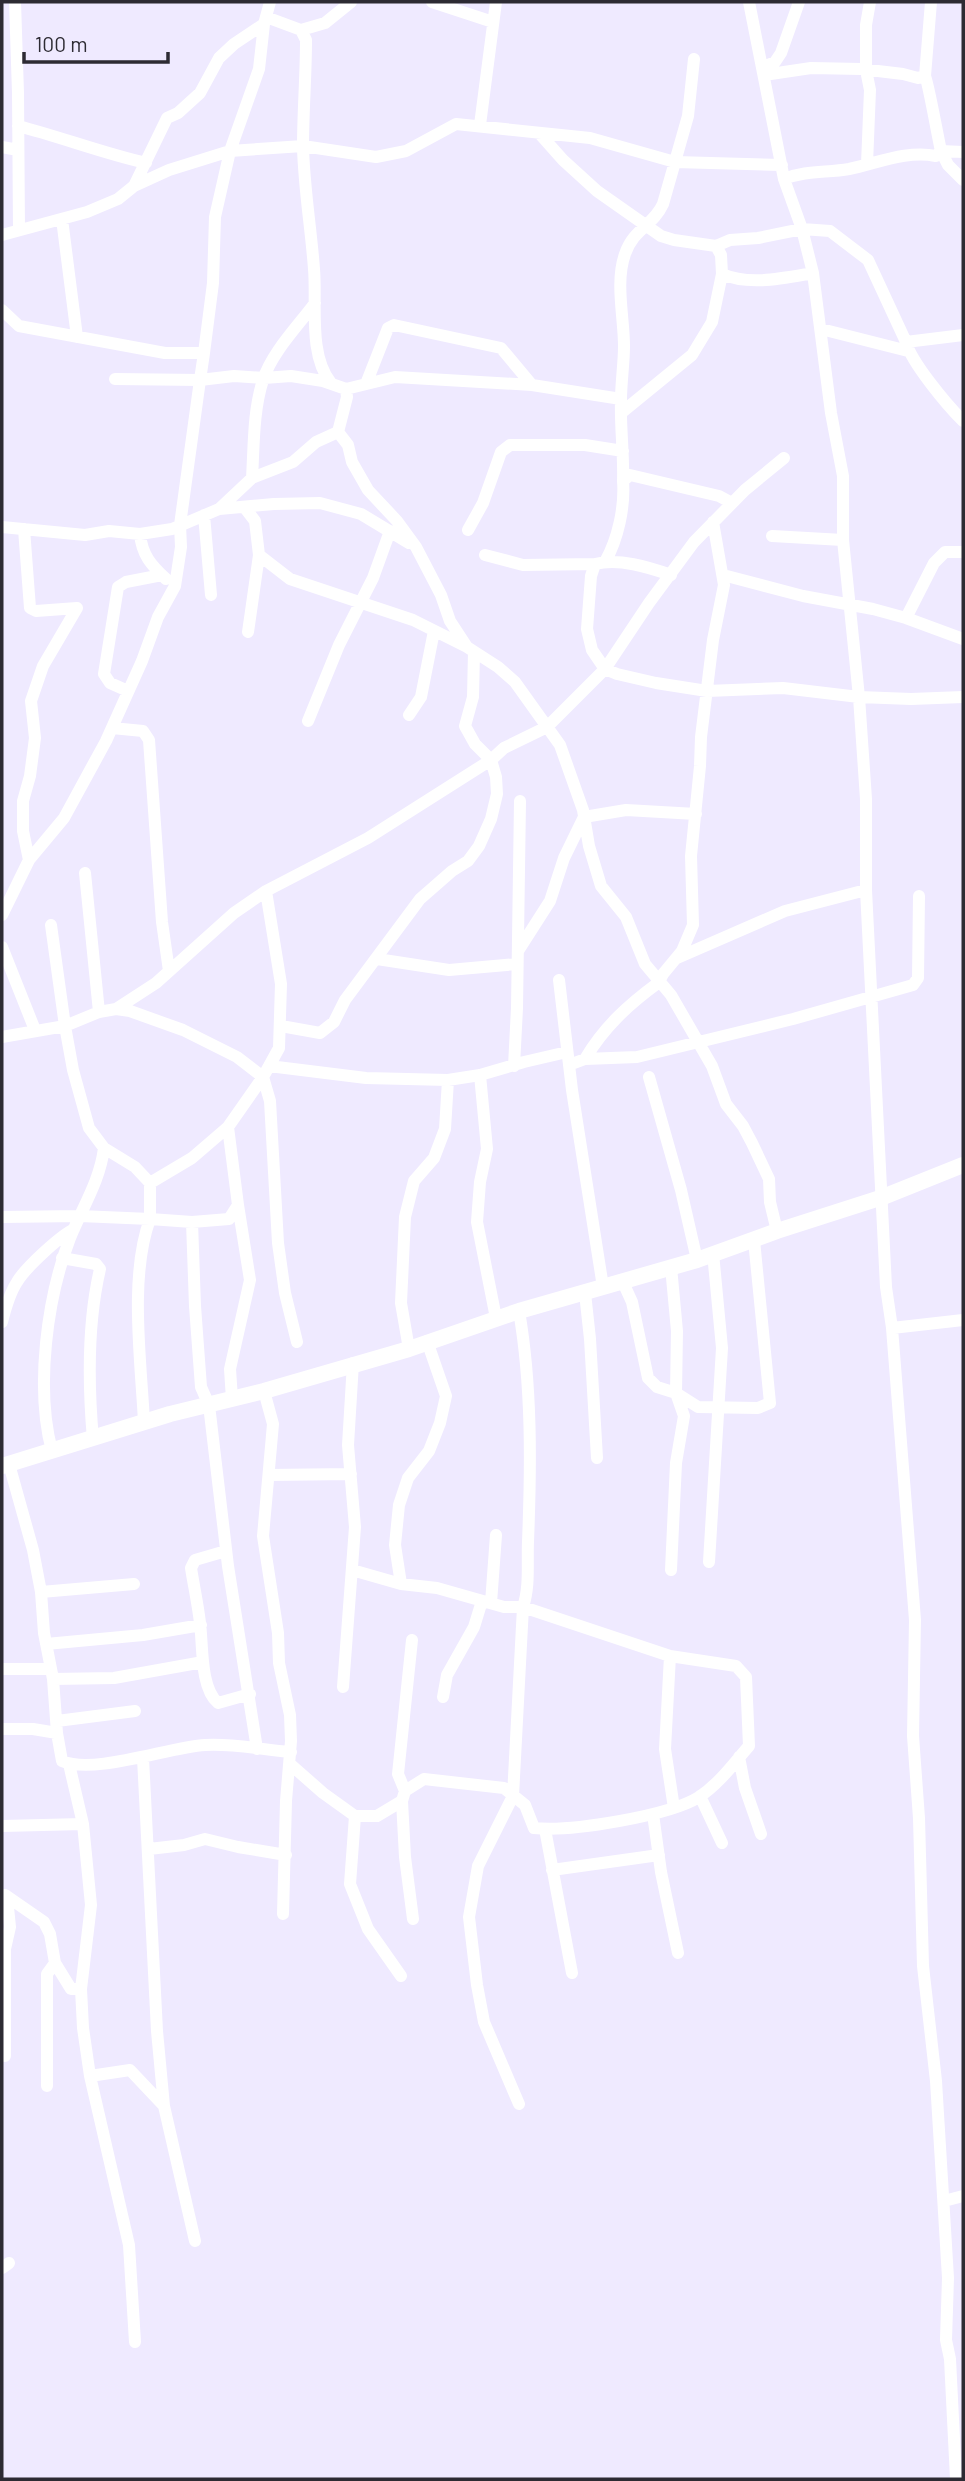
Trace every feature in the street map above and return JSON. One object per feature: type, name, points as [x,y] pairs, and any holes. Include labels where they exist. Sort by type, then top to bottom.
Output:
[{"type":"street","points":[[15,2],[19,230]]},
{"type":"street","points":[[3,910],[29,860],[64,818],[112,729],[158,617],[175,586],[181,547],[180,524],[213,283],[215,217],[230,151],[259,69],[270,2]]},
{"type":"street","points":[[265,21],[301,30],[325,23],[351,2]]},
{"type":"street","points":[[432,2],[494,22]]},
{"type":"street","points":[[480,125],[496,2]]},
{"type":"street","points":[[749,2],[783,172],[813,273],[831,413],[843,476],[843,540],[859,696],[866,799],[866,890],[886,1287],[892,1328],[915,1620],[913,1736],[919,1818],[923,1966],[936,2081],[944,2201],[948,2278],[946,2340],[950,2359],[956,2479]]},
{"type":"street","points":[[764,71],[781,53],[799,2]]},
{"type":"street","points":[[866,164],[870,90],[866,70],[866,25],[870,2]]},
{"type":"street","points":[[931,2],[925,76],[928,80],[930,104],[941,151],[948,165],[963,180]]},
{"type":"street","points":[[134,187],[167,118],[200,93],[219,58],[265,21]]},
{"type":"street","points":[[301,30],[306,40],[303,146],[316,302],[314,324],[323,373],[331,383]]},
{"type":"street","points":[[694,59],[688,116],[668,190],[658,216],[638,231],[628,245],[623,259],[621,298],[624,348],[621,414],[624,481],[622,506],[612,549],[592,576],[587,629],[592,650],[605,669],[656,683],[707,691],[783,688],[911,699],[963,697]]},
{"type":"street","points":[[764,71],[803,68],[866,70],[918,78],[925,76]]},
{"type":"street","points":[[2,235],[62,219],[118,199],[134,187],[169,170],[230,151],[303,146],[376,157],[406,151],[456,124],[590,138],[675,162],[796,174],[849,169],[918,155],[936,156],[941,151],[963,152]]},
{"type":"street","points":[[18,126],[76,145],[146,163]]},
{"type":"street","points":[[539,134],[597,191],[661,236],[716,246],[730,240],[758,238],[802,229],[830,231],[868,260],[907,346],[924,374],[963,421]]},
{"type":"street","points":[[2,147],[18,150]]},
{"type":"street","points":[[62,219],[77,337]]},
{"type":"street","points":[[621,414],[692,355],[712,322],[722,274],[721,255],[716,246]]},
{"type":"street","points":[[722,274],[761,280],[813,273]]},
{"type":"street","points":[[252,478],[257,405],[264,378],[275,358],[316,302]]},
{"type":"street","points":[[2,310],[19,326],[165,352],[204,353]]},
{"type":"street","points":[[366,384],[388,328],[394,325],[501,348],[532,385]]},
{"type":"street","points":[[821,329],[907,346],[963,335]]},
{"type":"street","points":[[115,379],[200,380],[234,376],[291,376],[331,383],[346,389],[395,377],[532,385],[621,399]]},
{"type":"street","points":[[338,432],[346,389]]},
{"type":"street","points":[[219,509],[252,478],[293,462],[316,442],[338,432]]},
{"type":"street","points":[[281,1026],[320,1033],[334,1022],[345,1000],[420,899],[452,871],[468,862],[479,846],[491,818],[497,794],[491,760],[475,744],[465,726],[473,697],[471,650],[450,621],[441,595],[416,547],[397,521],[368,490],[352,462],[348,445],[338,432]]},
{"type":"street","points":[[468,530],[483,503],[501,452],[510,445],[585,445],[623,451]]},
{"type":"street","points":[[116,1009],[156,983],[234,913],[266,891],[368,838],[491,760],[503,748],[547,727],[605,669],[694,542],[732,503],[784,458]]},
{"type":"street","points":[[624,481],[630,475],[719,496],[732,503]]},
{"type":"street","points":[[2,527],[85,535],[109,531],[140,534],[172,529],[219,509],[274,503],[320,503],[361,514],[416,547]]},
{"type":"street","points":[[245,508],[255,521],[259,555],[248,632]]},
{"type":"street","points":[[204,515],[211,595]]},
{"type":"street","points":[[586,1059],[597,1039],[614,1019],[659,983],[687,942],[693,925],[691,856],[701,737],[723,575],[713,522]]},
{"type":"street","points":[[24,529],[30,608],[36,611],[77,608],[43,666],[31,701],[34,738],[30,776],[23,801],[23,831],[29,860]]},
{"type":"street","points":[[308,721],[339,645],[373,578],[390,531]]},
{"type":"street","points":[[140,534],[141,550],[150,564],[175,586]]},
{"type":"street","points":[[772,536],[843,540]]},
{"type":"street","points":[[906,618],[934,563],[945,552],[963,552]]},
{"type":"street","points":[[259,555],[290,579],[413,620],[471,650],[498,667],[515,682],[560,745],[584,817],[601,886],[626,917],[645,964],[671,995],[712,1066],[726,1104],[743,1126],[769,1180],[777,1231]]},
{"type":"street","points":[[485,555],[523,565],[636,565],[671,575]]},
{"type":"street","points":[[128,691],[110,683],[104,674],[118,587],[126,582],[162,575]]},
{"type":"street","points":[[723,575],[849,606],[873,608],[963,639]]},
{"type":"street","points":[[409,715],[421,697],[434,631]]},
{"type":"street","points":[[112,729],[143,731],[149,740],[162,922],[169,971]]},
{"type":"street","points":[[514,1066],[520,801]]},
{"type":"street","points":[[584,817],[626,810],[696,814]]},
{"type":"street","points":[[377,959],[449,970],[517,958],[550,901],[564,858],[584,817]]},
{"type":"street","points":[[85,873],[99,1012]]},
{"type":"street","points":[[676,958],[785,911],[866,890]]},
{"type":"street","points":[[150,1183],[192,1158],[228,1127],[279,1048],[281,984],[266,891]]},
{"type":"street","points":[[2,1037],[65,1026],[99,1012],[116,1009],[130,1011],[183,1030],[266,1072],[448,1080],[568,1058],[637,1057],[793,1019],[913,985],[918,978],[919,896]]},
{"type":"street","points":[[51,925],[73,1070],[89,1128],[104,1148],[135,1167],[150,1183],[150,1219],[143,1238],[138,1309],[144,1423]]},
{"type":"street","points":[[2,947],[36,1030]]},
{"type":"street","points":[[559,980],[568,1058],[603,1287]]},
{"type":"street","points":[[266,1072],[278,1242],[285,1293],[297,1342]]},
{"type":"street","points":[[480,1075],[487,1149],[480,1182],[477,1222],[496,1318]]},
{"type":"street","points":[[649,1077],[681,1190],[697,1260]]},
{"type":"street","points":[[409,1349],[401,1303],[405,1217],[414,1181],[434,1158],[445,1129],[448,1080]]},
{"type":"street","points":[[228,1127],[250,1280],[230,1369],[233,1399]]},
{"type":"street","points":[[52,1451],[47,1431],[46,1359],[51,1301],[62,1258],[98,1173],[104,1148]]},
{"type":"street","points":[[352,1570],[401,1584],[437,1588],[504,1606],[523,1607],[670,1656],[736,1666],[746,1677],[749,1746],[700,1796],[653,1814],[545,1829],[534,1828],[525,1805],[504,1788],[424,1779],[377,1816],[355,1815],[323,1793],[290,1758],[257,1749],[206,1745],[143,1758],[69,1764],[62,1761],[41,1592],[33,1550],[5,1465],[170,1414],[264,1391],[353,1363],[409,1349],[496,1318],[697,1260],[883,1197],[963,1165]]},
{"type":"street","points":[[2,1217],[80,1216],[192,1222],[229,1219],[238,1205]]},
{"type":"street","points":[[192,1222],[201,1387],[209,1405],[226,1551],[257,1749]]},
{"type":"street","points":[[2,1322],[18,1280],[62,1235],[74,1229]]},
{"type":"street","points":[[622,1280],[632,1303],[648,1378],[657,1387],[676,1393],[698,1408],[758,1408],[770,1403],[754,1240]]},
{"type":"street","points":[[709,1562],[722,1348],[713,1254]]},
{"type":"street","points":[[62,1258],[96,1264],[100,1269],[95,1290],[88,1381],[93,1439]]},
{"type":"street","points":[[671,1267],[677,1331],[676,1393],[684,1416],[677,1462],[671,1570]]},
{"type":"street","points":[[585,1293],[597,1458]]},
{"type":"street","points":[[519,1311],[526,1374],[530,1488],[528,1576],[523,1607],[513,1796],[478,1866],[469,1917],[484,2022],[519,2104]]},
{"type":"street","points":[[892,1328],[963,1320]]},
{"type":"street","points":[[401,1584],[395,1545],[399,1505],[408,1478],[429,1451],[440,1423],[446,1396],[427,1341]]},
{"type":"street","points":[[343,1687],[355,1527],[348,1445],[353,1363]]},
{"type":"street","points":[[264,1391],[272,1424],[262,1536],[278,1633],[279,1663],[290,1716],[283,1914]]},
{"type":"street","points":[[269,1475],[351,1474]]},
{"type":"street","points":[[443,1697],[447,1675],[487,1602],[496,1535]]},
{"type":"street","points":[[226,1551],[195,1560],[191,1568],[201,1625],[202,1662],[213,1699],[218,1703],[250,1694]]},
{"type":"street","points":[[41,1592],[134,1584]]},
{"type":"street","points":[[46,1644],[143,1635],[201,1625]]},
{"type":"street","points":[[412,1640],[398,1774],[404,1796],[405,1857],[413,1919]]},
{"type":"street","points":[[670,1656],[665,1749],[674,1808]]},
{"type":"street","points":[[2,1669],[114,1678],[202,1662]]},
{"type":"street","points":[[2,1729],[57,1727],[135,1711]]},
{"type":"street","points":[[143,1758],[157,2031],[164,2106],[195,2241]]},
{"type":"street","points":[[739,1758],[745,1788],[761,1834]]},
{"type":"street","points":[[69,1764],[83,1824],[91,1905],[80,1989],[86,2058],[129,2245],[135,2342]]},
{"type":"street","points":[[700,1796],[722,1843]]},
{"type":"street","points":[[653,1814],[678,1953]]},
{"type":"street","points":[[355,1815],[350,1884],[368,1928],[401,1976]]},
{"type":"street","points":[[2,1826],[83,1824]]},
{"type":"street","points":[[545,1829],[572,1973]]},
{"type":"street","points":[[149,1849],[184,1845],[205,1839],[286,1855]]},
{"type":"street","points":[[552,1870],[659,1855]]},
{"type":"street","points":[[5,1895],[44,1922],[50,1934],[55,1964],[71,1989],[80,1989]]},
{"type":"street","points":[[5,1895],[10,1927],[5,1949],[5,2056]]},
{"type":"street","points":[[47,2086],[47,1974],[55,1964]]},
{"type":"street","points":[[90,2076],[130,2070],[164,2106]]},
{"type":"street","points":[[944,2201],[963,2196]]}]
